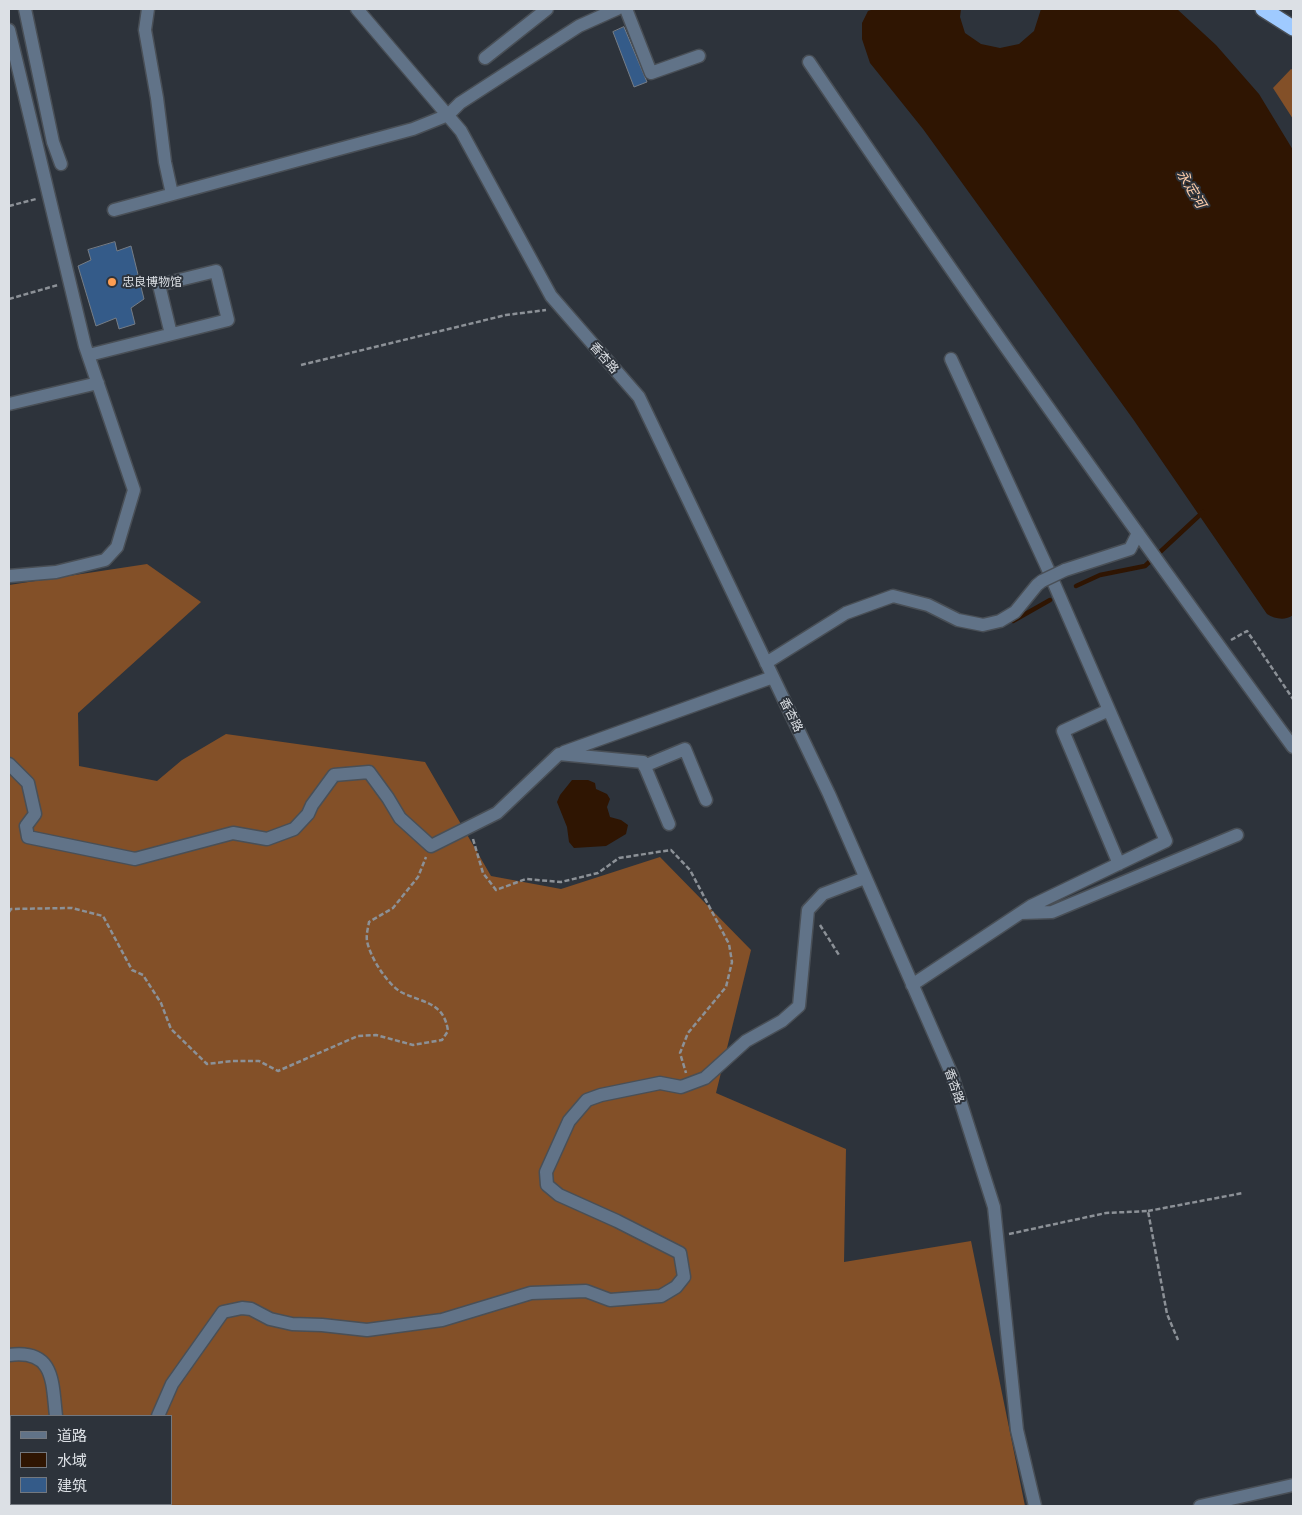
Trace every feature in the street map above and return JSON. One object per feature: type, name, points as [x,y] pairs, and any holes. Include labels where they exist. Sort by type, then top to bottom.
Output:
[{"type":"highway","points":[[1263,9],[1293,28]]},
{"type":"street","points":[[25,9],[53,142],[61,164]]},
{"type":"street","points":[[148,9],[145,30],[157,98],[165,162],[172,194]]},
{"type":"street","name":"香杏路","points":[[357,9],[461,131],[551,296],[639,397],[829,794],[952,1075],[994,1207],[1017,1430],[1034,1506]]},
{"type":"street","points":[[485,58],[547,9]]},
{"type":"street","points":[[114,210],[414,129],[448,115],[460,103],[579,26],[617,9]]},
{"type":"street","points":[[626,9],[651,73],[699,56]]},
{"type":"street","points":[[9,30],[89,355],[134,490],[117,548],[105,560],[56,572],[9,576]]},
{"type":"street","points":[[810,62],[900,195],[1138,534],[1293,747]]},
{"type":"street","points":[[89,355],[228,320],[216,271],[159,285],[172,334]]},
{"type":"street","points":[[912,985],[1031,906],[1166,842],[1046,565],[951,359]]},
{"type":"street","points":[[9,404],[98,383]]},
{"type":"street","points":[[766,663],[846,613],[893,596],[928,604],[958,620],[983,625],[1000,621],[1015,612],[1042,580],[1065,570],[1130,549],[1138,534]]},
{"type":"street","points":[[9,764],[28,783],[35,814],[26,826],[28,836],[135,859],[233,833],[267,839],[294,829],[308,814],[312,805],[334,775],[368,772],[388,798],[400,818],[431,846],[497,813],[560,754],[772,677]]},
{"type":"street","points":[[1109,710],[1063,732],[1119,864]]},
{"type":"street","points":[[644,766],[685,749],[706,800]]},
{"type":"street","points":[[560,754],[643,762],[669,824]]},
{"type":"street","points":[[1021,913],[1052,912],[1237,835]]},
{"type":"street","points":[[158,1415],[172,1384],[223,1312],[242,1308],[251,1309],[270,1319],[292,1324],[367,1330],[442,1320],[531,1293],[586,1290],[610,1300],[661,1296],[676,1287],[684,1277],[680,1253],[559,1194],[547,1185],[546,1172],[569,1121],[587,1100],[601,1095],[660,1083],[681,1087],[705,1078],[746,1041],[782,1021],[799,1006],[808,910],[823,894],[865,878]]},
{"type":"street","points":[[9,1355],[24,1353],[40,1360],[48,1368],[53,1386],[56,1415]]},
{"type":"street","points":[[1200,1506],[1293,1485]]},
{"type":"path","points":[[9,206],[49,196]]},
{"type":"path","points":[[9,299],[70,282]]},
{"type":"path","points":[[301,365],[506,315],[562,308]]},
{"type":"path","points":[[1220,647],[1246,631],[1293,699]]},
{"type":"path","points":[[470,826],[482,873],[496,890],[526,879],[561,882],[598,873],[619,858],[671,850],[690,870],[729,944],[732,962],[726,988],[688,1033],[680,1053],[689,1084]]},
{"type":"path","points":[[9,912],[11,909],[72,908],[103,916],[132,970],[143,976],[161,1003],[171,1029],[207,1064],[232,1061],[259,1061],[278,1071],[358,1036],[376,1035],[413,1044],[442,1040],[448,1031],[447,1022],[437,1007],[399,991],[379,971],[367,941],[369,922],[393,908],[418,877],[431,846]]},
{"type":"path","points":[[808,910],[839,955]]},
{"type":"path","points":[[997,1237],[1106,1213],[1148,1211],[1243,1192]]},
{"type":"path","points":[[1148,1211],[1167,1314],[1178,1340]]},
{"type":"shaded area","points":[[1291,69],[1293,70],[1293,119],[1273,88]]},
{"type":"shaded area","points":[[147,564],[201,602],[78,713],[79,766],[157,781],[182,760],[226,734],[425,762],[491,876],[561,889],[660,857],[751,950],[716,1093],[846,1149],[844,1262],[971,1241],[1025,1506],[9,1506],[9,585]]},
{"type":"water","name":"永定河","points":[[874,9],[961,9],[960,17],[965,33],[981,44],[1000,48],[1019,44],[1034,31],[1041,9],[1177,9],[1216,45],[1259,94],[1293,150],[1293,615],[1280,619],[1267,614],[1133,419],[923,129],[870,63],[862,39],[862,23],[868,11]]},
{"type":"water","points":[[572,780],[588,780],[595,783],[596,789],[607,794],[610,799],[607,807],[610,817],[621,820],[628,825],[626,834],[606,846],[574,848],[569,842],[567,827],[557,802]]},
{"type":"building","points":[[624,27],[647,82],[634,87],[613,32]]},
{"type":"building","name":"忠良博物馆","points":[[115,242],[117,251],[131,246],[144,299],[131,308],[135,324],[119,329],[116,318],[96,326],[78,266],[91,260],[88,250]]},
{"type":"waterway","points":[[1076,586],[1100,575],[1145,566],[1203,512]]},
{"type":"waterway","points":[[1013,621],[1050,600]]},
{"type":"place","name":"忠良博物馆","points":[[112,282]]}]
